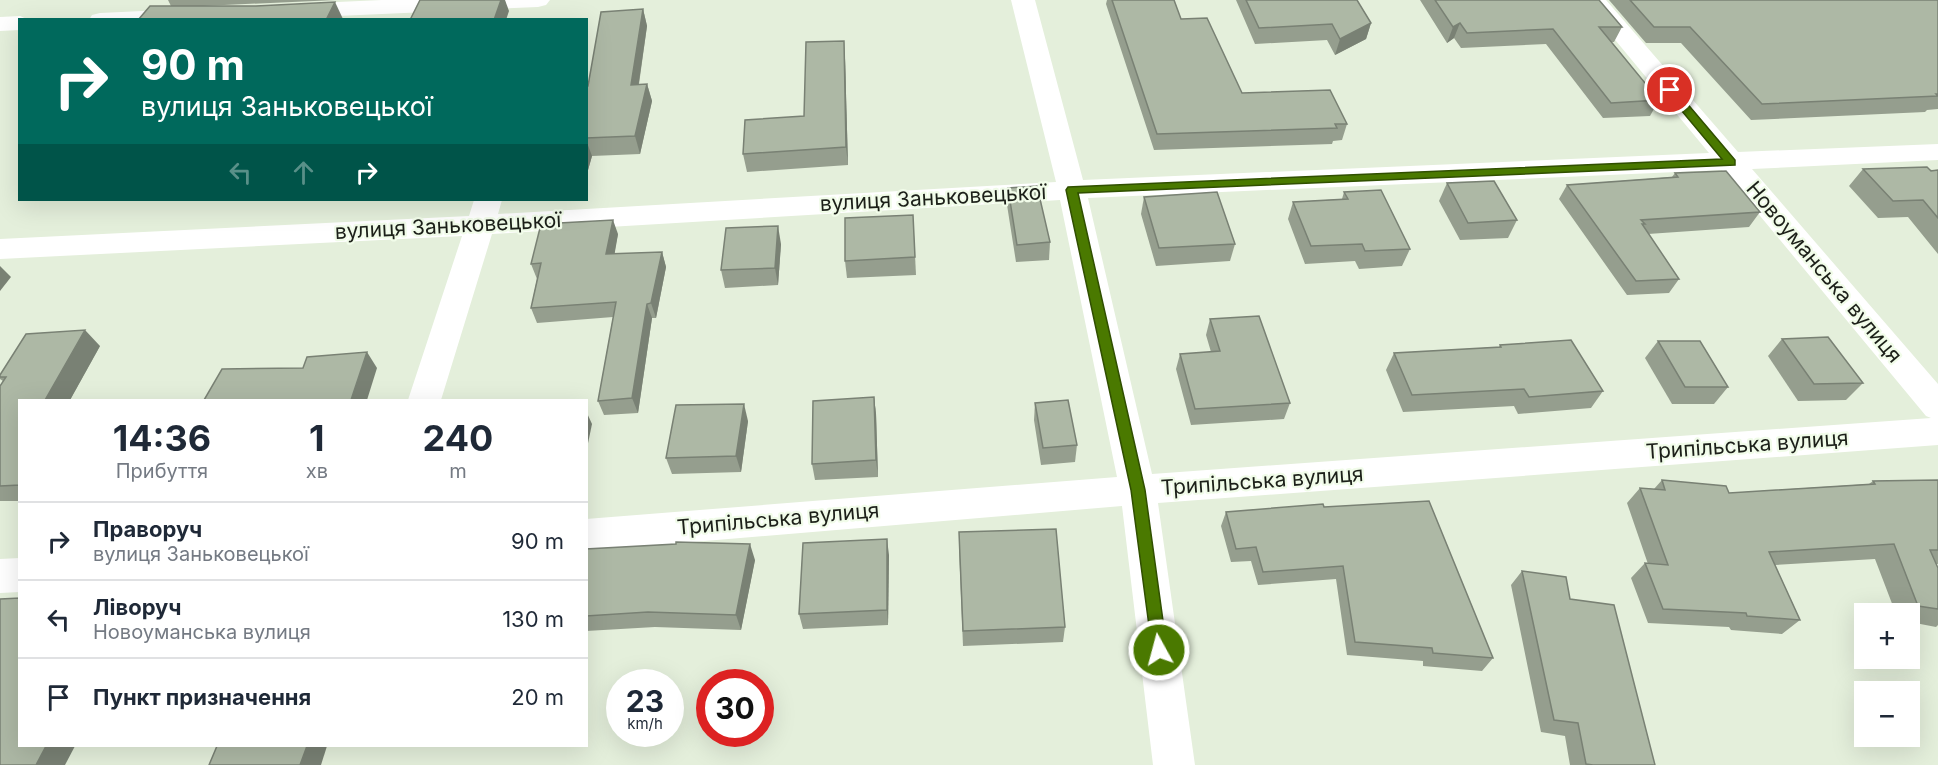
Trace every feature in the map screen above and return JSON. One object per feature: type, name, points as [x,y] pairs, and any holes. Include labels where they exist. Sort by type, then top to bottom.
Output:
[{"type":"street","points":[[266,12],[538,0]]},
{"type":"street","points":[[545,18],[550,0]]},
{"type":"street","points":[[1023,0],[1072,190],[1138,490],[1174,765]]},
{"type":"street","name":"Новоуманська вулиця","points":[[1594,0],[1938,407]]},
{"type":"street","points":[[142,18],[206,15]]},
{"type":"street","points":[[0,24],[18,23]]},
{"type":"street","name":"вулиця Заньковецької","points":[[0,249],[484,212],[1072,190],[1938,152]]},
{"type":"street","points":[[425,399],[484,212]]},
{"type":"street","name":"Трипільська вулиця","points":[[588,535],[1138,490],[1938,431]]},
{"type":"street","points":[[0,576],[18,574]]},
{"type":"building","points":[[420,0],[501,0],[495,18],[411,18]]},
{"type":"building","points":[[1112,0],[1174,0],[1181,19],[1207,18],[1242,93],[1330,90],[1347,124],[1335,124],[1337,128],[1157,134]]},
{"type":"building","points":[[1246,0],[1357,0],[1371,23],[1340,39],[1332,24],[1259,28]]},
{"type":"building","points":[[1435,0],[1599,0],[1622,27],[1599,27],[1659,100],[1611,103],[1553,29],[1467,33],[1460,23],[1453,27]]},
{"type":"building","points":[[1630,0],[1938,0],[1938,94],[1936,94],[1938,96],[1762,104],[1690,27],[1654,27]]},
{"type":"building","points":[[335,2],[327,18],[140,18],[150,6],[256,6]]},
{"type":"building","points":[[643,9],[631,85],[647,84],[635,136],[588,138],[588,86],[601,12]]},
{"type":"building","points":[[844,41],[846,147],[743,154],[745,120],[804,116],[806,42]]},
{"type":"building","points":[[1927,167],[1931,171],[1938,170],[1938,218],[1923,200],[1893,201],[1863,169]]},
{"type":"building","points":[[1726,171],[1760,212],[1641,220],[1679,279],[1636,281],[1567,185],[1678,177],[1675,173]]},
{"type":"building","points":[[1494,181],[1517,220],[1468,223],[1447,183]]},
{"type":"building","points":[[1037,186],[1050,242],[1017,245],[1008,188]]},
{"type":"building","points":[[1381,190],[1410,249],[1365,251],[1362,244],[1311,246],[1293,202],[1348,199],[1344,192]]},
{"type":"building","points":[[1217,192],[1235,244],[1159,248],[1144,197]]},
{"type":"building","points":[[913,215],[915,257],[845,261],[845,218]]},
{"type":"building","points":[[613,220],[606,254],[662,252],[651,303],[647,304],[632,398],[598,401],[616,302],[531,308],[541,263],[531,264],[541,224]]},
{"type":"building","points":[[778,226],[775,268],[721,270],[726,228]]},
{"type":"building","points":[[1259,316],[1290,403],[1195,409],[1180,354],[1220,351],[1210,319]]},
{"type":"building","points":[[85,330],[46,399],[18,399],[18,485],[0,486],[0,386],[6,377],[0,377],[0,375],[26,334]]},
{"type":"building","points":[[1828,337],[1863,383],[1814,384],[1782,339]]},
{"type":"building","points":[[1571,340],[1603,391],[1529,397],[1524,389],[1412,395],[1394,353],[1501,347],[1500,345]]},
{"type":"building","points":[[1658,341],[1700,341],[1728,387],[1685,387]]},
{"type":"building","points":[[367,352],[351,399],[205,399],[222,369],[303,368],[307,357]]},
{"type":"building","points":[[874,397],[876,460],[812,464],[813,401]]},
{"type":"building","points":[[1068,400],[1077,445],[1043,448],[1035,403]]},
{"type":"building","points":[[744,404],[736,456],[666,458],[676,405]]},
{"type":"building","points":[[1662,480],[1726,486],[1729,493],[1875,484],[1873,481],[1938,480],[1938,550],[1930,550],[1938,568],[1938,609],[1920,606],[1920,603],[1917,603],[1894,544],[1769,552],[1800,620],[1747,616],[1746,613],[1663,609],[1645,563],[1668,565],[1640,488],[1665,490]]},
{"type":"building","points":[[1429,501],[1493,658],[1433,653],[1432,648],[1355,642],[1343,566],[1263,572],[1256,547],[1236,549],[1226,512],[1323,504],[1324,507]]},
{"type":"building","points":[[1056,529],[1065,627],[963,631],[959,532]]},
{"type":"building","points":[[887,539],[887,610],[799,614],[803,543]]},
{"type":"building","points":[[676,542],[750,544],[736,615],[648,612],[588,616],[588,549],[676,544]]},
{"type":"building","points":[[1522,571],[1566,577],[1570,599],[1614,605],[1655,765],[1586,764],[1578,723],[1554,720]]},
{"type":"building","points":[[18,598],[18,747],[45,747],[36,765],[0,765],[0,599]]},
{"type":"building","points":[[217,747],[307,747],[300,765],[209,765]]},
{"type":"route","points":[[1159,650],[1138,490],[1072,190],[1731,162],[1670,90]]}]
